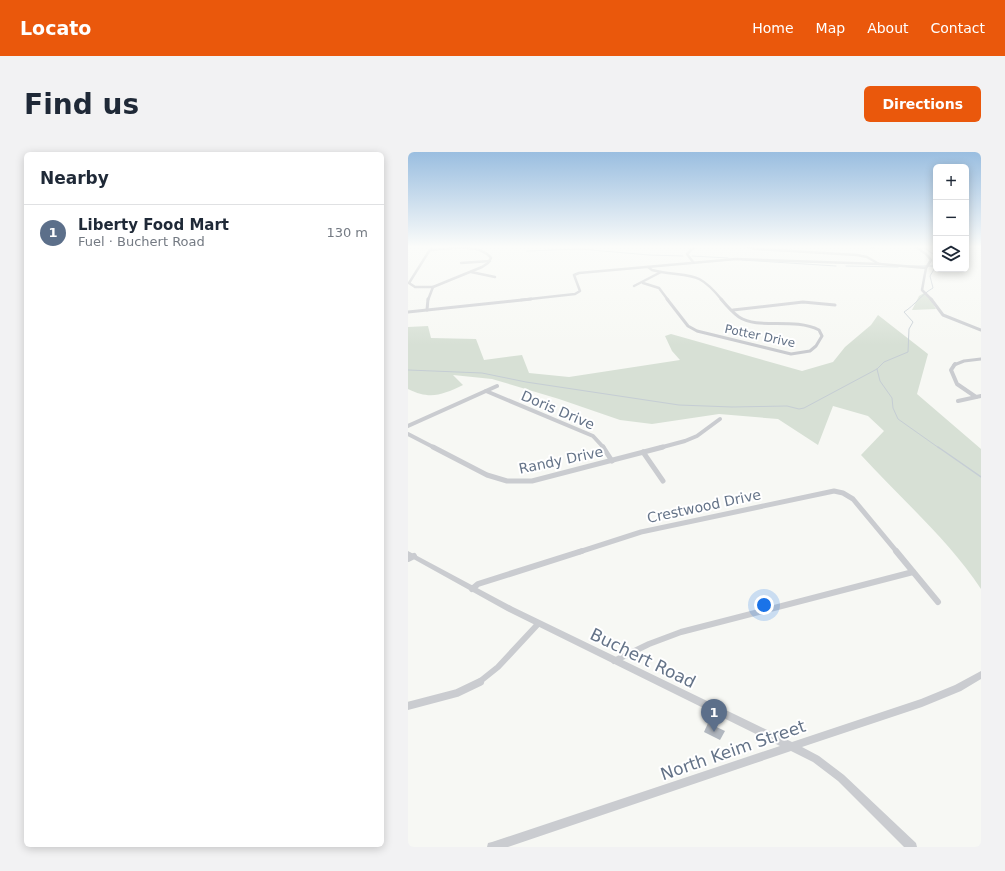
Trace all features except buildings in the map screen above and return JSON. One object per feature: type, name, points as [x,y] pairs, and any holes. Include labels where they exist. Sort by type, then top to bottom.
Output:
[{"type":"street","points":[[410,279],[408,283],[417,287],[433,287],[448,279]]},
{"type":"street","points":[[408,312],[575,294],[579,293],[580,291],[575,279]]},
{"type":"street","points":[[634,286],[649,279]]},
{"type":"street","name":"Potter Drive","points":[[643,283],[659,288],[688,326],[697,331],[792,354],[812,351],[817,346],[822,336],[819,330],[809,325],[751,321],[741,318],[702,279]]},
{"type":"street","points":[[924,279],[922,288],[923,291],[943,315],[981,330]]},
{"type":"street","points":[[426,310],[428,298],[433,287]]},
{"type":"street","points":[[733,310],[804,302],[835,306]]},
{"type":"street","points":[[979,397],[957,384],[951,370],[959,363],[981,359]]},
{"type":"street","points":[[408,426],[497,386]]},
{"type":"street","name":"Doris Drive","points":[[486,391],[593,436],[600,442],[612,461]]},
{"type":"street","points":[[958,401],[979,397]]},
{"type":"street","name":"Randy Drive","points":[[408,434],[487,475],[507,481],[532,481],[692,439],[720,418]]},
{"type":"street","points":[[643,452],[663,480]]},
{"type":"street","name":"Crestwood Drive","points":[[472,589],[478,584],[641,532],[834,492],[843,493],[853,499],[938,602]]},
{"type":"street","name":"Buchert Road","points":[[410,556],[538,624],[816,759],[841,778],[912,847]]},
{"type":"street","points":[[614,661],[649,644],[681,632],[913,572]]},
{"type":"street","points":[[408,706],[457,694],[473,686],[490,673],[538,624]]},
{"type":"street","name":"North Keim Street","points":[[492,847],[928,701],[958,688],[981,675]]},
{"type":"shaded area","points":[[924,293],[936,309],[912,310],[919,296]]},
{"type":"shaded area","points":[[878,315],[928,354],[917,394],[981,449],[981,589],[940,537],[861,455],[884,431],[868,416],[833,406],[818,445],[778,419],[719,414],[652,424],[620,420],[559,399],[492,379],[453,375],[463,385],[436,395],[423,394],[408,389],[408,327],[428,326],[431,338],[476,339],[484,360],[522,355],[529,373],[569,377],[680,360],[672,351],[665,336],[671,334],[802,371],[833,362],[845,347],[871,325]]},
{"type":"waterway","points":[[877,369],[884,362],[908,352],[909,329],[913,322],[904,312],[925,293],[933,288],[931,279]]},
{"type":"waterway","points":[[408,370],[482,373],[526,382],[679,405],[732,407],[787,406],[799,409],[804,408],[877,369]]},
{"type":"waterway","points":[[877,369],[880,381],[892,398],[893,408],[898,419],[939,448]]},
{"type":"waterway","points":[[938,447],[981,477]]},
{"type":"place","name":"Liberty Food Mart","points":[[714,732]]}]
